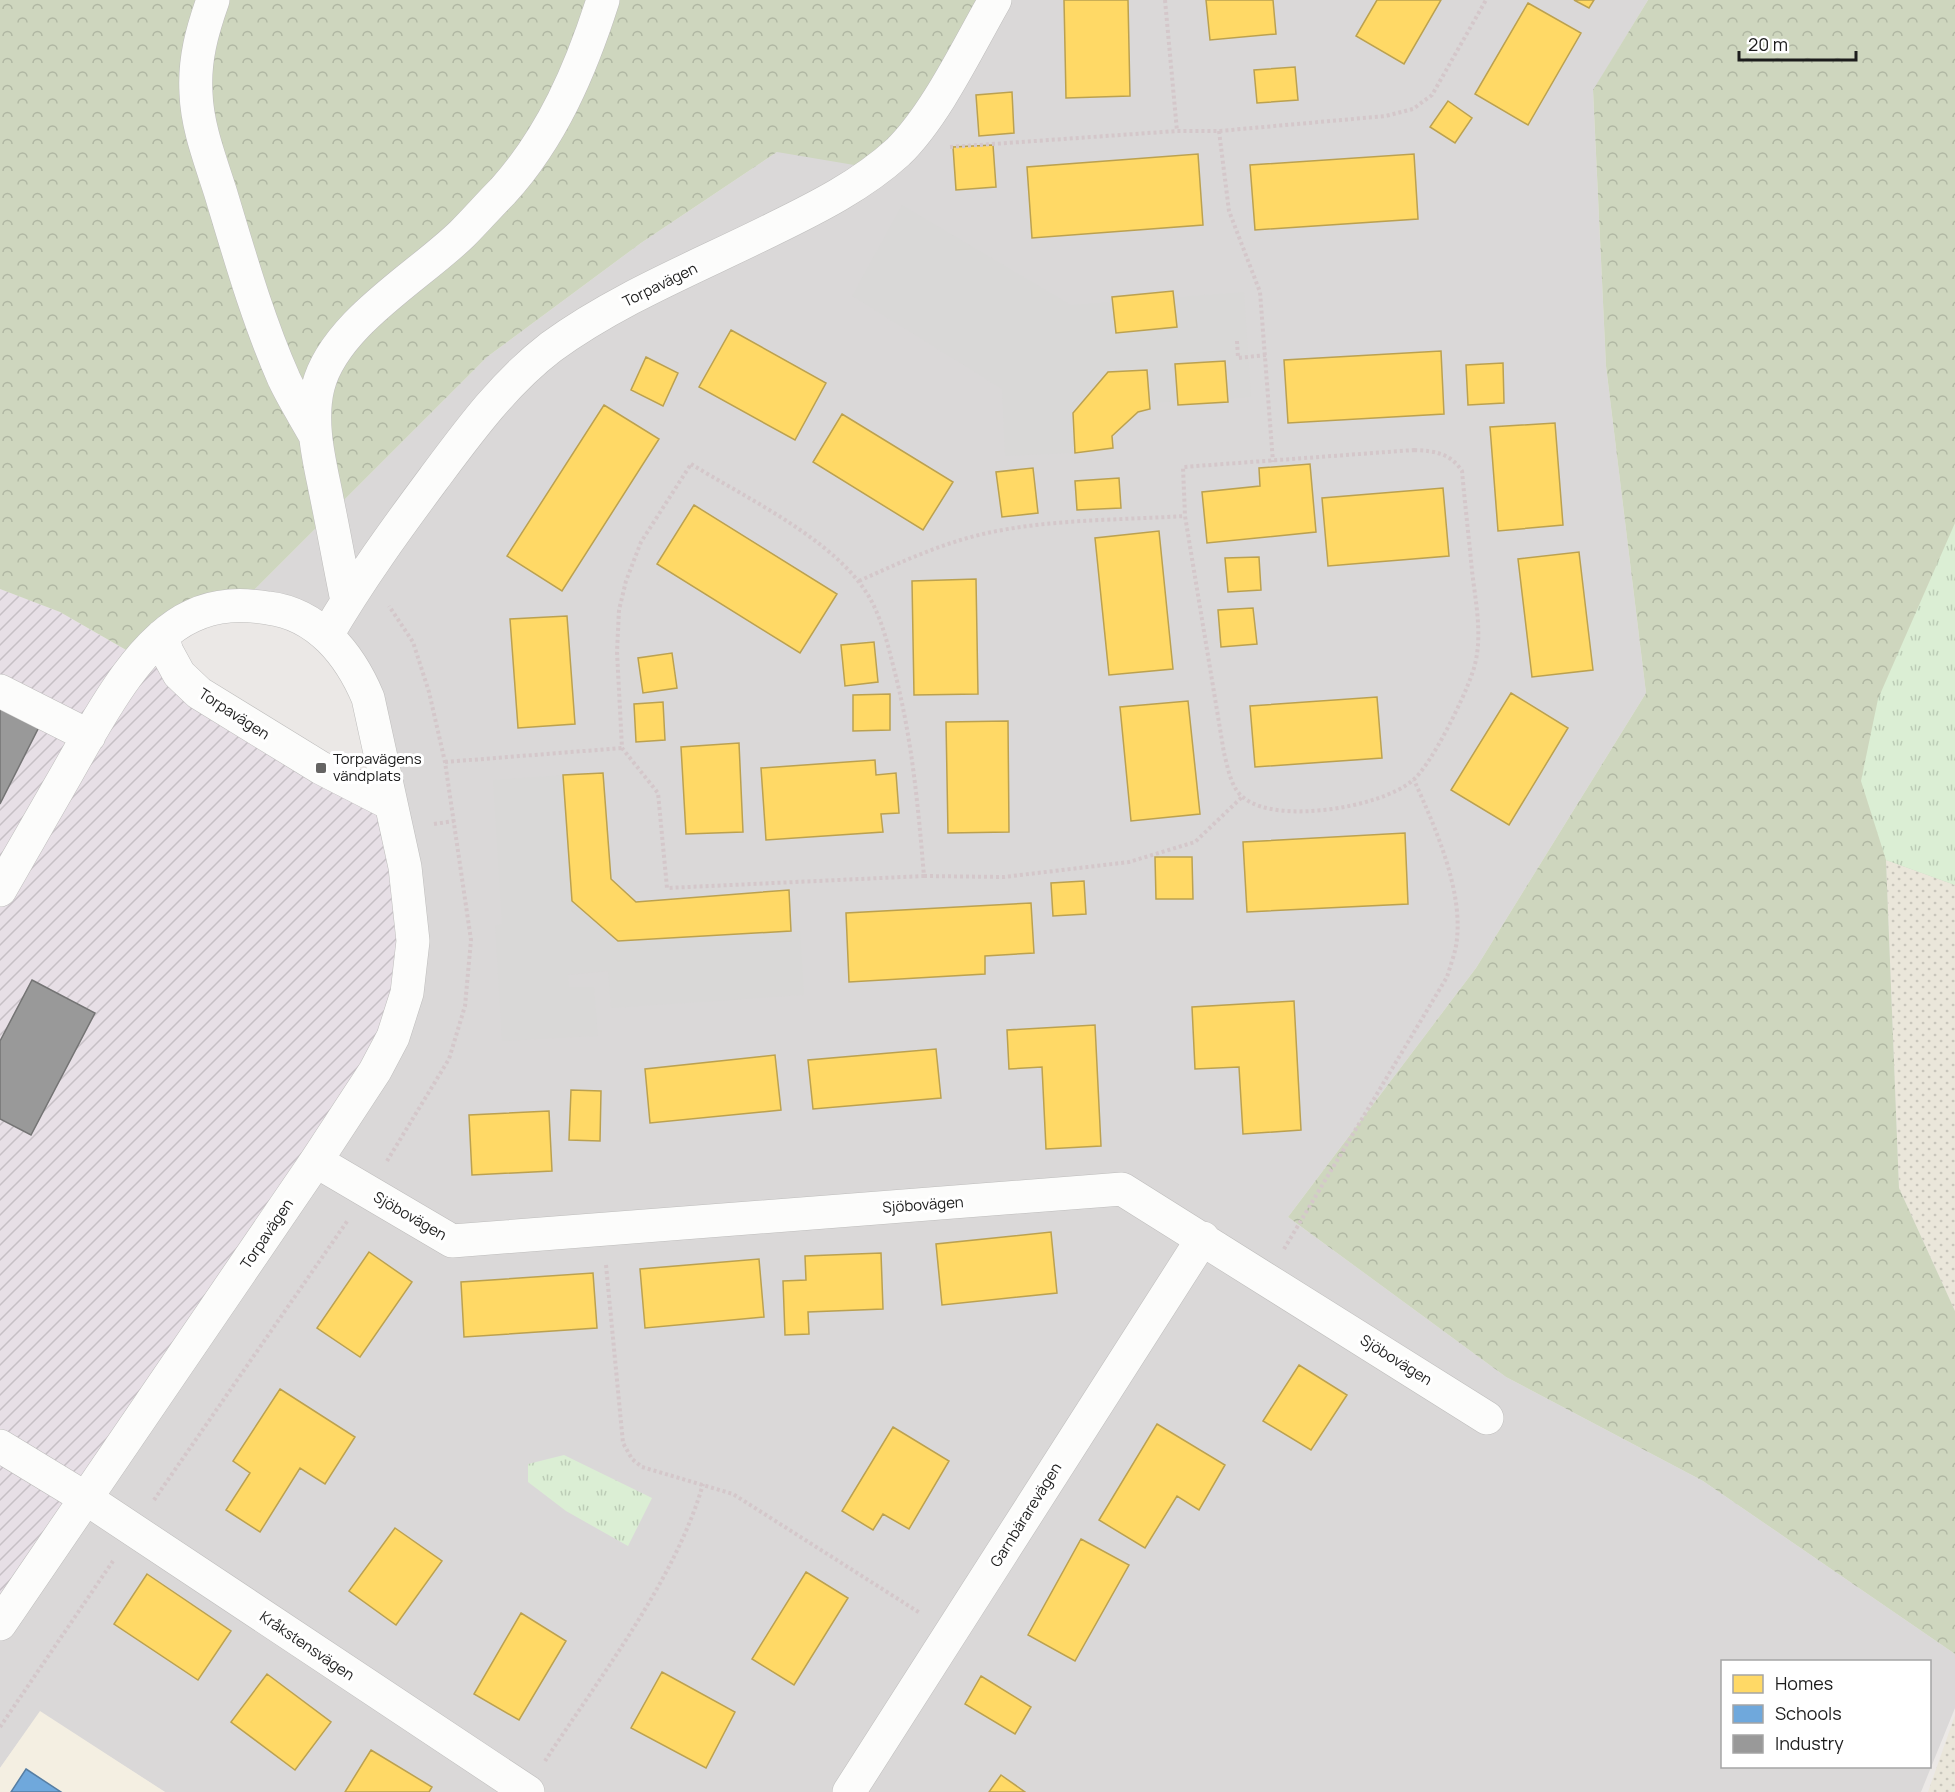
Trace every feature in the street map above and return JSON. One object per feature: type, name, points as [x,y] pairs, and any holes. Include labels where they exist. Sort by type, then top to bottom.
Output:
[{"type":"street","points":[[213,0],[203,29],[196,63],[196,95],[201,123],[242,266],[263,326],[285,381],[315,435]]},
{"type":"street","points":[[347,601],[315,435],[318,387],[329,362],[342,342],[368,315],[462,234],[505,188],[536,148],[562,105],[589,46],[603,0]]},
{"type":"street","name":"Torpavägen","points":[[327,635],[382,548],[473,426],[510,383],[551,348],[613,308],[834,198],[899,151],[926,118],[995,0]]},
{"type":"street","name":"Torpavägen","points":[[0,1624],[87,1499],[375,1071],[393,1037],[407,993],[413,941],[405,867],[368,698],[358,675],[327,635],[291,613],[275,608],[228,605],[192,616],[162,636],[179,674],[199,693],[321,768],[391,804]]},
{"type":"street","points":[[0,890],[112,696],[162,636]]},
{"type":"street","points":[[0,691],[89,736]]},
{"type":"street","name":"Sjöbovägen","points":[[316,1161],[452,1241],[1122,1190],[1203,1238],[1487,1418]]},
{"type":"street","name":"Garnbärarevägen","points":[[849,1792],[1203,1238]]},
{"type":"street","name":"Kråkstensvägen","points":[[0,1446],[533,1782]]},
{"type":"path","points":[[1165,0],[1177,131]]},
{"type":"path","points":[[899,151],[1177,131],[1219,131],[1386,116],[1413,109],[1432,95],[1486,0]]},
{"type":"path","points":[[1219,131],[1229,210],[1260,292],[1273,462]]},
{"type":"path","points":[[1237,341],[1238,358],[1266,355]]},
{"type":"path","points":[[1414,450],[1434,451],[1454,459],[1462,471],[1479,648],[1473,673],[1428,760],[1414,780],[1394,793],[1368,803],[1333,809],[1279,810],[1258,806],[1242,797],[1231,778],[1224,753],[1185,516],[1183,467],[1273,462],[1414,450]]},
{"type":"path","points":[[924,876],[908,724],[886,636],[876,609],[859,581],[809,537],[691,464],[642,542],[626,581],[619,610],[617,652],[622,748],[658,794],[667,888],[924,876],[1004,877],[1129,862],[1195,842],[1242,797]]},
{"type":"path","points":[[859,581],[923,553],[997,531],[1060,523],[1185,516]]},
{"type":"path","points":[[445,762],[622,748]]},
{"type":"path","points":[[1267,1278],[1447,977],[1456,944],[1456,910],[1451,882],[1436,831],[1414,780]]},
{"type":"path","points":[[603,1230],[624,1443],[632,1459],[642,1467],[733,1494],[951,1632]]},
{"type":"path","points":[[533,1782],[645,1608],[699,1500],[703,1484]]},
{"type":"shaded area","points":[[878,0],[1648,0],[1593,91],[1606,366],[1646,693],[1476,968],[1288,1217],[1506,1377],[1703,1481],[1955,1654],[1955,1708],[1931,1767],[1931,1660],[1721,1660],[1721,1768],[1931,1768],[1921,1792],[165,1792],[40,1712],[0,1768],[0,1620],[400,809],[322,626],[253,591],[487,357],[641,243],[777,152]]},
{"type":"shaded area","points":[[902,205],[1071,305],[1244,292],[1251,397],[1229,399],[1227,364],[1175,367],[1177,401],[1152,403],[1149,368],[1107,369],[1071,411],[1073,453],[1005,456],[1002,389],[852,296]]},
{"type":"shaded area","points":[[0,589],[60,612],[400,809],[407,1021],[0,1617]]},
{"type":"shaded area","points":[[563,775],[572,901],[618,941],[800,931],[804,995],[611,1008],[608,971],[568,975],[569,987],[594,987],[598,1036],[502,1041],[495,925],[502,924],[493,780]]},
{"type":"shaded area","points":[[1886,860],[1955,885],[1955,1311],[1899,1188]]},
{"type":"shaded area","points":[[40,1711],[165,1792],[0,1792],[0,1768]]},
{"type":"shaded area","points":[[1955,1715],[1955,1792],[1928,1792]]},
{"type":"green space","points":[[0,0],[988,0],[928,103],[860,166],[777,152],[641,243],[487,357],[253,591],[147,662],[60,612],[0,589]]},
{"type":"green space","points":[[1648,0],[1955,0],[1955,885],[1886,860],[1899,1188],[1955,1311],[1955,1654],[1703,1481],[1506,1377],[1288,1217],[1476,968],[1646,693],[1606,366],[1593,90]]},
{"type":"green space","points":[[1955,523],[1955,885],[1886,860],[1861,781],[1878,699]]},
{"type":"green space","points":[[564,1455],[652,1498],[628,1546],[566,1511],[528,1482],[528,1464]]},
{"type":"building: Homes","points":[[1064,0],[1128,0],[1130,96],[1066,98]]},
{"type":"building: Homes","points":[[1206,0],[1273,0],[1276,34],[1210,40]]},
{"type":"building: Homes","points":[[1377,0],[1441,0],[1404,64],[1356,36]]},
{"type":"building: Homes","points":[[1574,0],[1594,0],[1589,8]]},
{"type":"building: Homes","points":[[1528,3],[1581,33],[1528,125],[1475,94]]},
{"type":"building: Homes","points":[[1295,67],[1298,100],[1257,103],[1254,70]]},
{"type":"building: Homes","points":[[1012,92],[1014,133],[979,136],[976,95]]},
{"type":"building: Homes","points":[[1448,101],[1472,118],[1455,143],[1430,127]]},
{"type":"building: Homes","points":[[993,145],[996,187],[956,190],[953,147]]},
{"type":"building: Homes","points":[[1198,154],[1203,225],[1032,238],[1027,167]]},
{"type":"building: Homes","points":[[1414,154],[1418,219],[1255,230],[1250,165]]},
{"type":"building: Homes","points":[[1173,291],[1177,327],[1116,333],[1112,297]]},
{"type":"building: Homes","points":[[731,330],[826,383],[795,440],[699,387]]},
{"type":"building: Homes","points":[[1441,351],[1444,414],[1288,423],[1284,360]]},
{"type":"building: Homes","points":[[646,357],[678,373],[663,406],[631,390]]},
{"type":"building: Homes","points":[[1225,361],[1228,402],[1178,405],[1175,364]]},
{"type":"building: Homes","points":[[1503,363],[1504,403],[1468,405],[1466,365]]},
{"type":"building: Homes","points":[[1147,370],[1150,409],[1138,412],[1112,436],[1113,448],[1075,453],[1073,413],[1108,372]]},
{"type":"building: Homes","points":[[604,405],[659,439],[562,591],[507,556]]},
{"type":"building: Homes","points":[[842,414],[953,482],[923,530],[813,462]]},
{"type":"building: Homes","points":[[1555,423],[1563,525],[1498,531],[1490,427]]},
{"type":"building: Homes","points":[[1310,464],[1316,532],[1207,543],[1202,492],[1260,486],[1259,468]]},
{"type":"building: Homes","points":[[1033,468],[1038,513],[1002,517],[996,472]]},
{"type":"building: Homes","points":[[1119,478],[1121,508],[1077,510],[1075,481]]},
{"type":"building: Homes","points":[[1443,488],[1449,556],[1328,566],[1322,498]]},
{"type":"building: Homes","points":[[694,505],[837,594],[800,653],[657,564]]},
{"type":"building: Homes","points":[[1159,531],[1173,669],[1109,675],[1095,538]]},
{"type":"building: Homes","points":[[1579,552],[1593,670],[1532,677],[1518,559]]},
{"type":"building: Homes","points":[[1259,557],[1261,590],[1228,592],[1225,558]]},
{"type":"building: Homes","points":[[976,579],[978,694],[914,695],[912,581]]},
{"type":"building: Homes","points":[[1253,608],[1257,644],[1221,647],[1218,610]]},
{"type":"building: Homes","points":[[567,616],[575,724],[518,728],[510,619]]},
{"type":"building: Homes","points":[[874,642],[878,682],[845,686],[841,645]]},
{"type":"building: Homes","points":[[672,653],[677,688],[643,693],[638,658]]},
{"type":"building: Homes","points":[[1511,693],[1568,728],[1509,825],[1451,790]]},
{"type":"building: Homes","points":[[890,694],[890,730],[853,731],[853,695]]},
{"type":"building: Homes","points":[[1377,697],[1382,758],[1255,767],[1250,706]]},
{"type":"building: Homes","points":[[1188,701],[1200,814],[1131,821],[1120,707]]},
{"type":"building: Homes","points":[[663,702],[665,740],[636,742],[634,704]]},
{"type":"building: Homes","points":[[1008,721],[1009,832],[948,833],[946,722]]},
{"type":"building: Homes","points":[[739,743],[743,832],[686,834],[681,747]]},
{"type":"building: Homes","points":[[875,760],[876,775],[896,773],[899,813],[881,814],[883,832],[766,840],[761,768]]},
{"type":"building: Homes","points":[[603,773],[611,879],[636,902],[789,890],[791,931],[618,941],[572,901],[563,775]]},
{"type":"building: Homes","points":[[1405,833],[1408,904],[1247,912],[1243,842]]},
{"type":"building: Homes","points":[[1155,857],[1192,857],[1193,899],[1156,899]]},
{"type":"building: Homes","points":[[1084,881],[1086,914],[1053,916],[1051,883]]},
{"type":"building: Homes","points":[[1031,903],[1034,953],[985,956],[985,974],[849,982],[846,913]]},
{"type":"building: Homes","points":[[1294,1001],[1301,1130],[1243,1134],[1239,1067],[1195,1069],[1192,1007]]},
{"type":"building: Homes","points":[[1095,1025],[1101,1146],[1046,1149],[1042,1067],[1009,1069],[1007,1030]]},
{"type":"building: Homes","points":[[936,1049],[941,1098],[813,1109],[808,1060]]},
{"type":"building: Homes","points":[[775,1055],[781,1110],[650,1123],[645,1069]]},
{"type":"building: Homes","points":[[571,1090],[601,1091],[600,1141],[569,1140]]},
{"type":"building: Homes","points":[[549,1111],[552,1171],[472,1175],[469,1115]]},
{"type":"building: Homes","points":[[1051,1232],[1057,1293],[942,1305],[936,1244]]},
{"type":"building: Homes","points":[[369,1252],[412,1282],[360,1357],[317,1328]]},
{"type":"building: Homes","points":[[881,1253],[883,1309],[808,1312],[809,1334],[785,1335],[783,1281],[806,1280],[805,1256]]},
{"type":"building: Homes","points":[[759,1259],[764,1317],[645,1328],[640,1269]]},
{"type":"building: Homes","points":[[593,1273],[597,1328],[464,1337],[461,1282]]},
{"type":"building: Homes","points":[[1299,1365],[1347,1395],[1311,1450],[1263,1421]]},
{"type":"building: Homes","points":[[280,1389],[355,1437],[325,1484],[300,1468],[260,1532],[226,1510],[250,1473],[233,1461]]},
{"type":"building: Homes","points":[[1157,1424],[1225,1465],[1199,1510],[1177,1496],[1145,1548],[1099,1520]]},
{"type":"building: Homes","points":[[893,1427],[949,1461],[909,1529],[883,1514],[873,1530],[842,1511]]},
{"type":"building: Homes","points":[[395,1528],[442,1561],[396,1625],[349,1591]]},
{"type":"building: Homes","points":[[1081,1539],[1129,1565],[1075,1661],[1028,1635]]},
{"type":"building: Homes","points":[[806,1572],[848,1598],[794,1685],[752,1659]]},
{"type":"building: Homes","points":[[147,1574],[231,1631],[198,1680],[114,1624]]},
{"type":"building: Homes","points":[[521,1613],[566,1641],[519,1720],[474,1694]]},
{"type":"building: Homes","points":[[662,1672],[735,1712],[706,1768],[631,1728]]},
{"type":"building: Homes","points":[[267,1674],[331,1722],[295,1770],[231,1722]]},
{"type":"building: Homes","points":[[981,1676],[1031,1707],[1015,1734],[965,1704]]},
{"type":"building: Homes","points":[[371,1750],[432,1787],[429,1792],[345,1792]]},
{"type":"building: Homes","points":[[1001,1775],[1025,1792],[989,1792]]},
{"type":"building: Schools","points":[[26,1769],[61,1792],[11,1792]]},
{"type":"building: Industry","points":[[0,707],[39,727],[0,804]]},
{"type":"building: Industry","points":[[32,980],[95,1013],[31,1135],[0,1119],[0,1041]]},
{"type":"place","name":"Torpavägens vändplats","points":[[321,768]]}]
